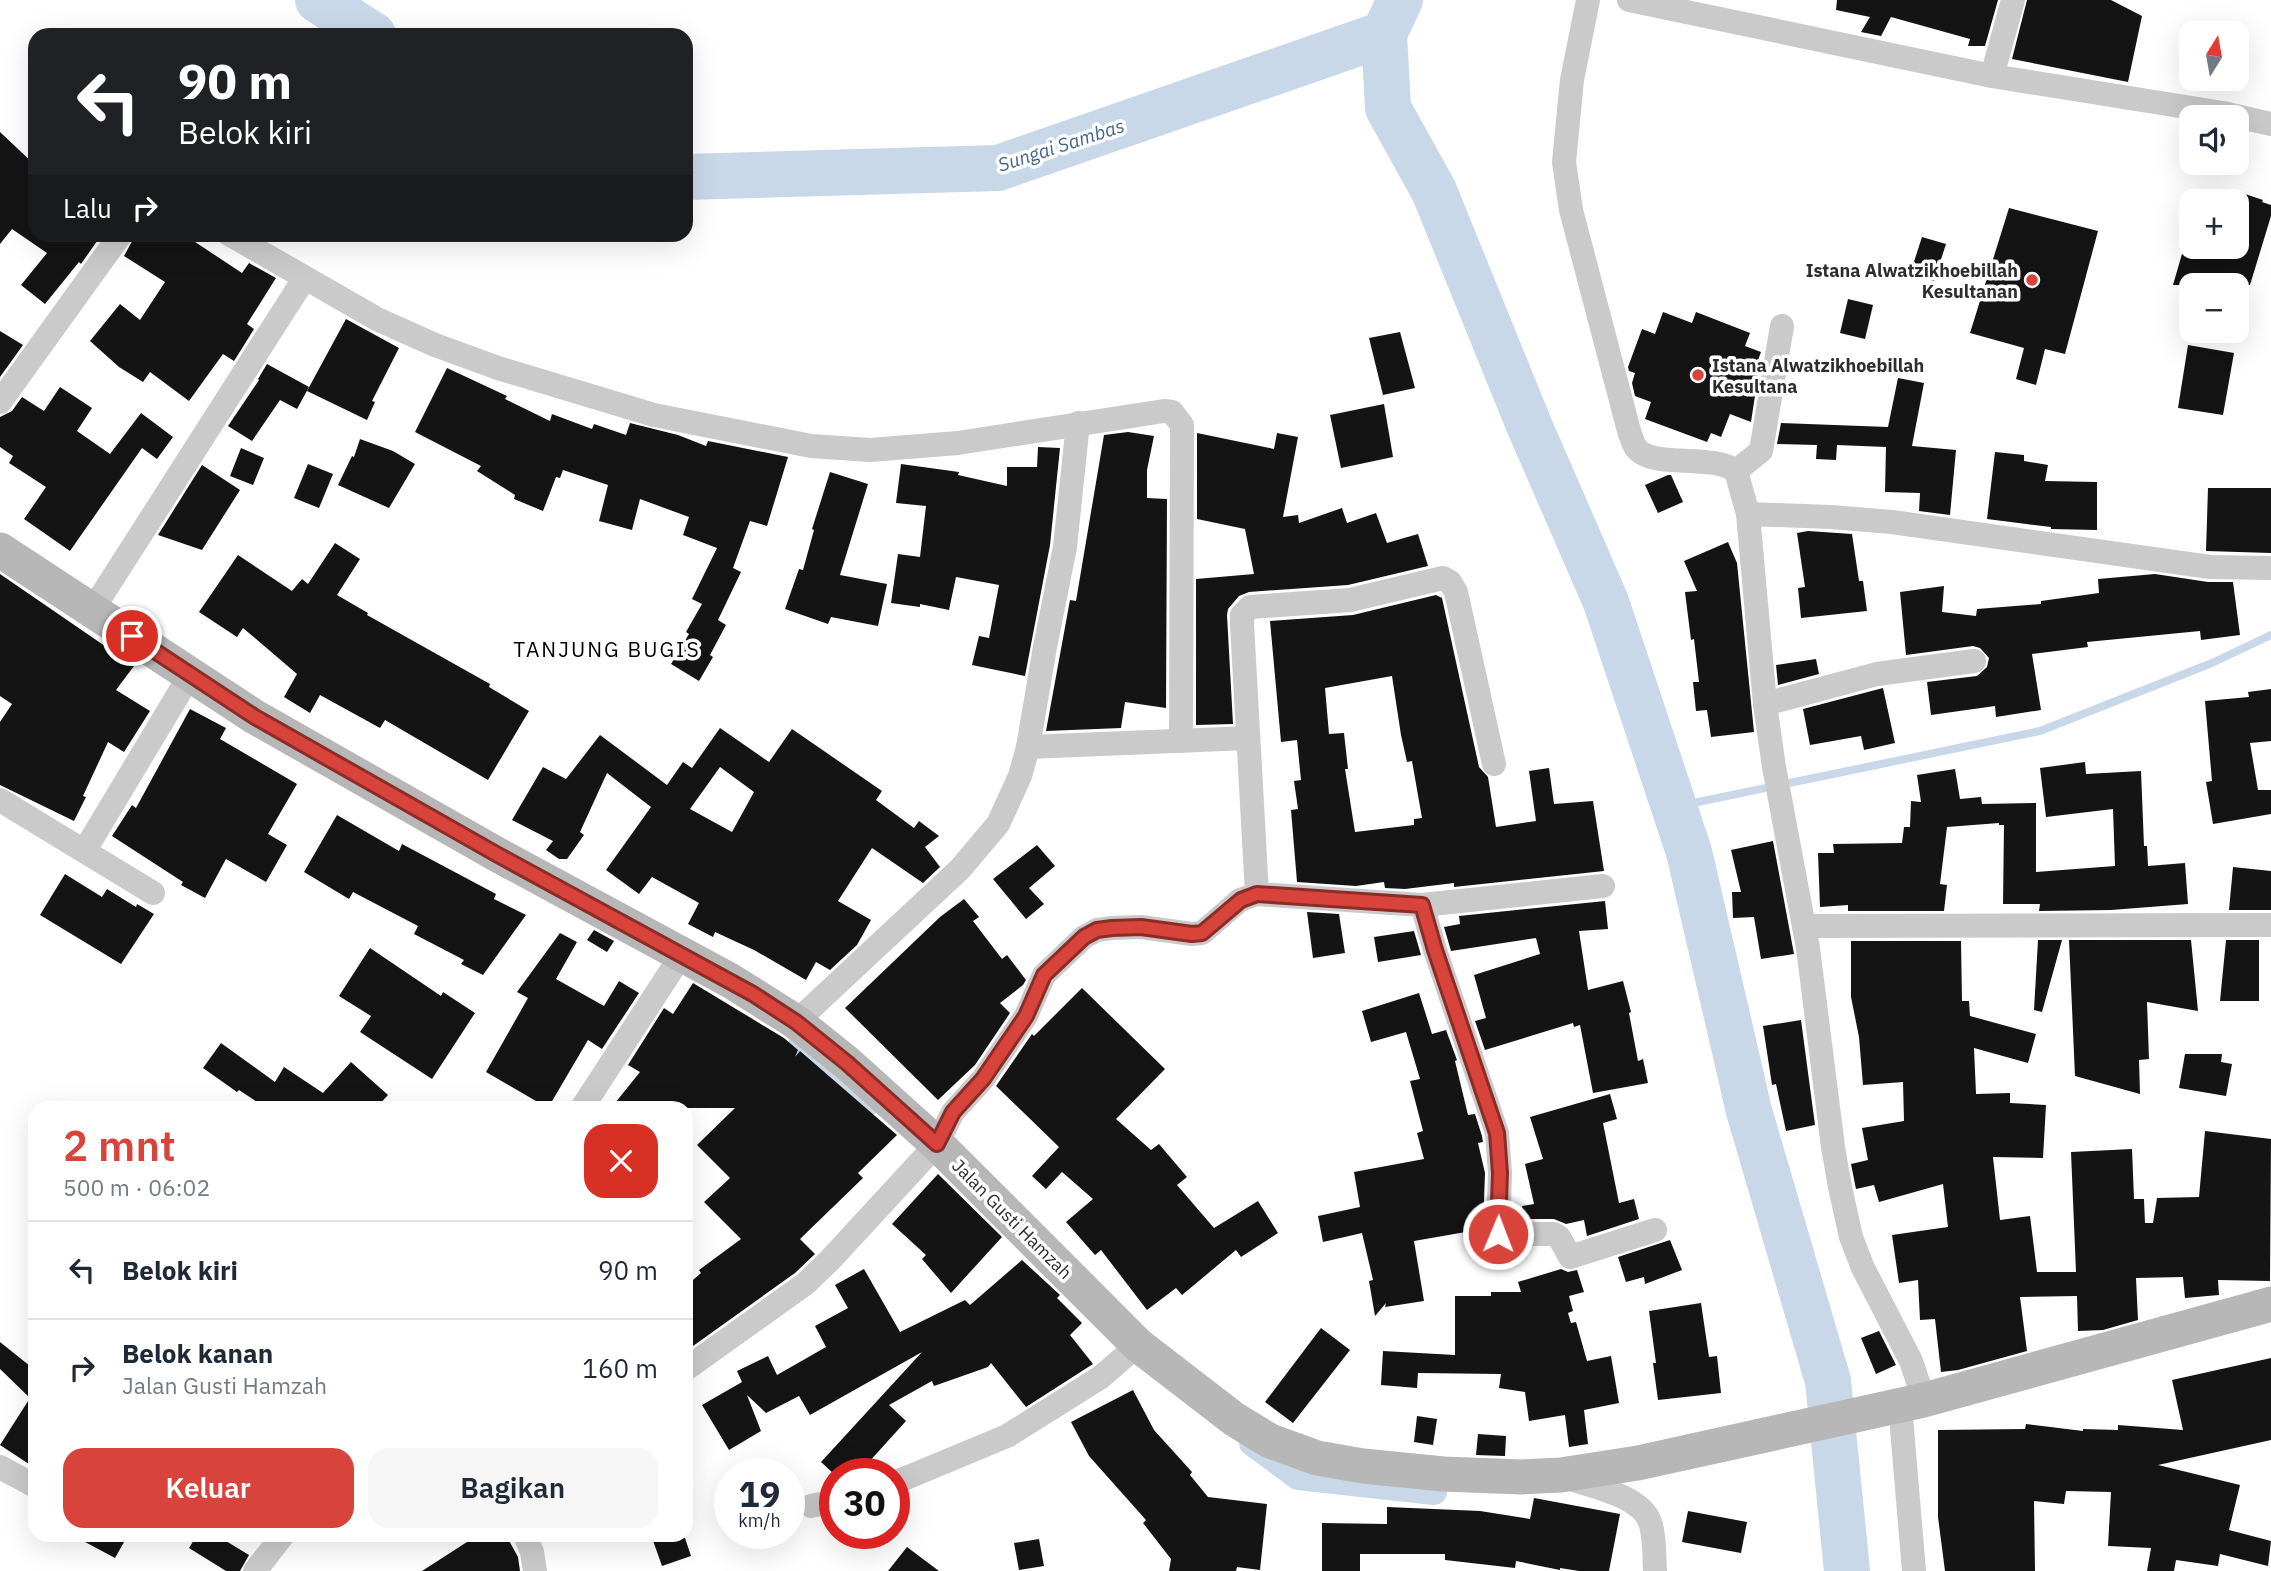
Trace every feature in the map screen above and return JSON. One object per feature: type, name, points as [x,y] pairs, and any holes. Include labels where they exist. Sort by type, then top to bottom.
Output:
[{"type":"street","points":[[1588,0],[1572,80],[1564,162],[1571,210],[1635,447],[1643,455],[1721,463],[1736,471],[1748,514],[1765,704],[1804,926],[1833,1147],[1851,1237],[1863,1268],[1911,1360],[1904,1404],[1914,1571]]},
{"type":"street","points":[[1629,0],[1992,76],[2222,113],[2271,124]]},
{"type":"street","points":[[1992,76],[2013,0]]},
{"type":"street","points":[[0,402],[115,242]]},
{"type":"street","points":[[242,242],[348,304],[412,335],[498,368],[653,415],[799,443],[870,450],[958,443],[1164,411],[1178,416],[1182,425],[1181,741]]},
{"type":"street","points":[[93,609],[304,279]]},
{"type":"street","points":[[1736,471],[1761,451],[1782,326]]},
{"type":"street","points":[[796,1022],[960,869],[998,824],[1020,776],[1028,747],[1065,547],[1078,423]]},
{"type":"street","points":[[1748,514],[1892,522],[2210,567],[2271,568]]},
{"type":"street","name":"Jalan Gusti Hamzah","points":[[0,550],[255,717],[498,855],[731,981],[796,1022],[878,1090],[937,1144],[1138,1345],[1234,1419],[1270,1441],[1317,1458],[1363,1466],[1443,1474],[1521,1477],[1561,1475],[1638,1463],[1904,1404],[2271,1304]]},
{"type":"street","points":[[1257,894],[1242,624],[1245,611],[1250,607],[1350,600],[1443,578],[1450,582],[1456,592],[1494,764]]},
{"type":"street","points":[[1765,704],[1877,674],[1974,661]]},
{"type":"street","points":[[85,850],[190,675]]},
{"type":"street","points":[[1028,747],[1248,738]]},
{"type":"street","points":[[0,800],[153,893]]},
{"type":"street","points":[[693,1364],[805,1284],[830,1260],[937,1144],[953,1112],[983,1079],[1026,1016],[1044,975],[1084,937],[1097,930],[1141,927],[1202,933],[1241,900],[1257,894],[1422,905],[1603,886]]},
{"type":"street","points":[[1422,905],[1497,1133],[1500,1173],[1498,1234],[1554,1234],[1559,1237],[1570,1258],[1655,1230]]},
{"type":"street","points":[[1804,926],[2271,925]]},
{"type":"street","points":[[587,1101],[682,954]]},
{"type":"street","points":[[910,1477],[1007,1436],[1101,1377],[1138,1345]]},
{"type":"street","points":[[0,1467],[28,1482]]},
{"type":"street","points":[[1561,1475],[1636,1503],[1645,1512],[1651,1523],[1655,1571]]},
{"type":"street","points":[[256,1571],[278,1542]]},
{"type":"street","points":[[528,1542],[535,1571]]},
{"type":"building","points":[[1837,0],[1998,0],[1985,46],[1968,46],[1970,39],[1891,17],[1881,36],[1861,32],[1870,17],[1836,10]]},
{"type":"building","points":[[2027,0],[2111,0],[2142,16],[2128,82],[2012,59]]},
{"type":"building","points":[[0,132],[28,158],[28,240],[12,229],[0,244]]},
{"type":"building","points":[[2249,195],[2271,205],[2271,216],[2250,285],[2249,273],[2179,273],[2179,285],[2173,285],[2181,259],[2249,259]]},
{"type":"building","points":[[2009,208],[2098,231],[2065,354],[2045,349],[2036,385],[2016,379],[2024,348],[1970,333]]},
{"type":"building","points":[[1922,237],[1946,244],[1934,281],[1910,274]]},
{"type":"building","points":[[31,242],[96,242],[81,264],[79,262],[45,304],[21,285],[47,253]]},
{"type":"building","points":[[132,242],[195,242],[242,273],[249,263],[276,278],[247,324],[254,329],[234,361],[223,354],[189,401],[150,372],[143,382],[119,367],[90,341],[120,304],[140,320],[165,282],[124,256]]},
{"type":"building","points":[[1848,299],[1873,305],[1865,339],[1840,333]]},
{"type":"building","points":[[1663,312],[1692,323],[1696,312],[1750,333],[1745,346],[1761,352],[1753,374],[1758,376],[1751,422],[1730,414],[1721,437],[1711,433],[1707,442],[1645,419],[1651,402],[1635,396],[1632,383],[1635,373],[1629,371],[1628,367],[1642,329],[1655,334]]},
{"type":"building","points":[[346,319],[399,348],[372,401],[375,402],[367,420],[307,391]]},
{"type":"building","points":[[0,331],[23,345],[0,377]]},
{"type":"building","points":[[1400,332],[1415,388],[1383,395],[1369,338]]},
{"type":"building","points":[[2188,345],[2234,353],[2223,415],[2178,408]]},
{"type":"building","points":[[267,364],[309,387],[297,409],[280,400],[252,441],[228,426]]},
{"type":"building","points":[[447,368],[507,396],[505,399],[550,421],[552,414],[592,429],[594,424],[626,435],[630,423],[678,435],[706,446],[708,441],[788,457],[767,526],[750,521],[733,568],[741,572],[718,620],[726,625],[710,655],[713,657],[699,681],[671,664],[689,634],[686,632],[702,604],[692,599],[717,548],[683,535],[689,517],[640,499],[632,530],[599,521],[608,485],[563,470],[560,478],[556,477],[543,511],[514,499],[515,495],[477,471],[481,466],[415,432]]},
{"type":"building","points":[[1898,378],[1924,383],[1912,446],[1956,450],[1950,515],[1919,511],[1920,493],[1885,492],[1886,447],[1837,445],[1836,460],[1816,459],[1817,445],[1777,444],[1781,423],[1888,427]]},
{"type":"building","points":[[60,387],[92,408],[77,431],[110,454],[141,413],[173,437],[157,459],[142,448],[70,551],[24,519],[46,487],[9,463],[13,456],[0,447],[0,417],[12,411],[22,397],[44,411]]},
{"type":"building","points":[[1384,404],[1393,457],[1341,468],[1330,415]]},
{"type":"building","points":[[1128,432],[1154,436],[1147,470],[1147,498],[1167,499],[1166,708],[1125,702],[1121,728],[1046,731],[1070,600],[1076,601],[1104,435]]},
{"type":"building","points":[[1197,433],[1274,449],[1277,433],[1298,437],[1283,517],[1298,515],[1299,523],[1342,508],[1347,523],[1376,513],[1387,543],[1418,534],[1428,566],[1348,585],[1249,592],[1239,596],[1228,609],[1227,615],[1233,724],[1196,725],[1196,579],[1254,574],[1245,529],[1197,519]]},
{"type":"building","points":[[360,439],[393,451],[415,464],[389,508],[338,485],[352,456],[354,457]]},
{"type":"building","points":[[1038,447],[1060,448],[1050,545],[1025,676],[972,665],[979,636],[989,638],[999,585],[956,577],[949,610],[920,604],[920,607],[891,603],[898,554],[920,557],[926,506],[896,503],[901,464],[959,472],[958,475],[1007,486],[1007,467],[1037,467]]},
{"type":"building","points":[[241,448],[264,458],[253,485],[230,476]]},
{"type":"building","points":[[1995,452],[2024,455],[2024,461],[2048,465],[2045,481],[2097,482],[2097,530],[2051,529],[1987,519]]},
{"type":"building","points":[[308,464],[333,474],[319,508],[294,498]]},
{"type":"building","points":[[202,465],[240,490],[202,550],[158,535]]},
{"type":"building","points":[[830,472],[868,484],[840,575],[887,584],[878,626],[831,617],[828,624],[785,609],[799,569],[803,570],[814,530],[812,529]]},
{"type":"building","points":[[1671,475],[1683,502],[1658,513],[1645,485]]},
{"type":"building","points":[[2208,488],[2271,488],[2271,553],[2206,551]]},
{"type":"building","points":[[1808,531],[1852,534],[1859,581],[1863,581],[1867,611],[1801,618],[1798,588],[1805,587],[1797,533]]},
{"type":"building","points":[[1728,542],[1737,563],[1754,732],[1711,737],[1707,710],[1696,711],[1693,682],[1699,682],[1685,592],[1697,591],[1684,561]]},
{"type":"building","points":[[335,543],[360,559],[337,595],[368,613],[367,615],[490,684],[489,687],[529,711],[488,780],[385,720],[380,728],[320,695],[310,713],[284,697],[297,674],[243,628],[237,637],[199,612],[238,555],[292,591],[302,579],[308,584]]},
{"type":"building","points":[[0,574],[134,666],[116,690],[150,711],[124,752],[108,742],[74,821],[0,785],[0,722],[12,704],[0,696]]},
{"type":"building","points":[[2155,574],[2208,582],[2233,582],[2240,635],[2201,640],[2200,631],[2087,642],[2088,647],[2032,654],[2041,710],[1996,717],[1995,706],[1931,715],[1927,682],[1977,676],[1987,667],[1989,658],[1980,648],[1973,646],[1906,655],[1900,592],[1944,586],[1942,612],[1976,616],[1977,609],[2041,604],[2041,601],[2099,593],[2098,579]]},
{"type":"building","points":[[1436,595],[1442,598],[1479,767],[1488,777],[1496,827],[1536,821],[1529,771],[1549,768],[1554,804],[1593,801],[1604,871],[1454,887],[1454,883],[1405,889],[1385,888],[1384,882],[1356,886],[1297,882],[1291,810],[1298,809],[1294,781],[1301,780],[1297,740],[1281,742],[1270,621],[1353,615]],"holes":[[[1392,676],[1407,762],[1412,761],[1422,818],[1414,819],[1414,825],[1355,832],[1345,769],[1348,769],[1344,733],[1329,734],[1325,688]]]},
{"type":"building","points":[[1816,659],[1819,674],[1778,685],[1776,665]]},
{"type":"building","points":[[1883,688],[1895,743],[1864,750],[1861,736],[1810,745],[1803,709]]},
{"type":"building","points":[[2271,689],[2271,741],[2250,743],[2258,790],[2271,790],[2271,814],[2213,824],[2206,782],[2212,781],[2205,701],[2249,697],[2248,692]]},
{"type":"building","points":[[190,709],[226,728],[220,739],[297,784],[268,834],[287,845],[266,882],[226,859],[205,898],[181,885],[183,882],[112,836],[132,805],[136,808]]},
{"type":"building","points":[[720,728],[769,762],[792,729],[882,791],[876,800],[914,828],[919,821],[939,836],[925,847],[940,867],[923,883],[872,848],[838,901],[871,920],[857,945],[830,970],[816,962],[806,980],[754,950],[715,932],[713,937],[688,924],[699,903],[652,877],[639,894],[606,870],[651,807],[607,773],[580,832],[584,835],[567,859],[559,859],[546,850],[553,841],[512,820],[543,767],[566,779],[600,735],[667,785],[683,762],[692,768]],"holes":[[[720,767],[754,792],[732,832],[690,809]]]},
{"type":"building","points":[[2085,762],[2086,774],[2141,771],[2144,846],[2147,846],[2148,866],[2185,863],[2188,904],[2111,910],[2039,911],[2040,904],[2003,904],[2004,825],[1999,823],[1947,827],[1940,884],[1947,885],[1944,911],[1848,911],[1848,905],[1820,907],[1818,853],[1834,853],[1833,844],[1902,843],[1904,827],[1910,827],[1911,801],[1921,802],[1917,775],[1955,769],[1960,799],[1981,797],[1982,804],[2036,803],[2036,872],[2115,866],[2113,809],[2046,817],[2040,768]]},
{"type":"building","points":[[337,815],[399,851],[402,844],[496,894],[494,899],[526,915],[483,975],[461,964],[464,960],[414,934],[418,926],[353,892],[349,899],[304,872]]},
{"type":"building","points":[[1773,841],[1794,954],[1761,959],[1754,917],[1733,918],[1732,892],[1741,892],[1731,850]]},
{"type":"building","points":[[1037,845],[1055,866],[1029,888],[1044,904],[1026,919],[993,879]]},
{"type":"building","points":[[2233,867],[2271,871],[2271,910],[2229,910]]},
{"type":"building","points":[[65,874],[102,897],[107,889],[136,907],[137,904],[154,914],[121,964],[40,915]]},
{"type":"building","points":[[964,899],[979,917],[973,921],[1002,959],[1007,955],[1026,980],[1000,1003],[1010,1013],[975,1065],[938,1100],[845,1008],[940,917]]},
{"type":"building","points":[[1605,901],[1608,929],[1579,931],[1588,990],[1623,981],[1631,1012],[1629,1013],[1638,1061],[1643,1059],[1648,1083],[1593,1093],[1580,1025],[1574,1027],[1573,1023],[1485,1050],[1475,1021],[1486,1018],[1474,975],[1540,954],[1536,938],[1451,951],[1444,927],[1460,924],[1459,916]]},
{"type":"building","points":[[1307,912],[1339,914],[1345,953],[1313,958]]},
{"type":"building","points":[[594,930],[614,941],[607,952],[587,940]]},
{"type":"building","points":[[1414,931],[1421,955],[1378,962],[1374,937]]},
{"type":"building","points":[[560,933],[577,942],[556,979],[604,1006],[619,981],[639,993],[602,1049],[588,1040],[552,1101],[536,1101],[486,1072],[528,998],[517,992]]},
{"type":"building","points":[[2038,940],[2062,940],[2042,1012],[2034,1010]]},
{"type":"building","points":[[2069,940],[2191,940],[2198,1011],[2147,1002],[2149,1059],[2139,1060],[2140,1094],[2075,1076]]},
{"type":"building","points":[[2226,940],[2259,940],[2259,1001],[2220,1001]]},
{"type":"building","points":[[1851,941],[1961,941],[1962,1001],[1969,1001],[1970,1016],[2036,1034],[2028,1063],[1974,1048],[1976,1094],[2010,1093],[2010,1103],[2046,1105],[2043,1158],[1993,1157],[2000,1220],[2030,1216],[2037,1272],[2076,1272],[2071,1152],[2132,1149],[2134,1199],[2144,1199],[2145,1223],[2153,1223],[2157,1198],[2199,1197],[2205,1131],[2271,1139],[2270,1281],[2218,1280],[2219,1295],[2185,1298],[2183,1277],[2136,1278],[2138,1320],[2103,1330],[2078,1331],[2077,1296],[2020,1297],[2027,1351],[1941,1372],[1935,1319],[1920,1320],[1918,1280],[1899,1283],[1892,1235],[1948,1227],[1943,1184],[1879,1202],[1874,1185],[1856,1189],[1851,1164],[1868,1160],[1862,1128],[1904,1121],[1903,1082],[1863,1085],[1859,1037],[1851,997]]},
{"type":"building","points":[[370,948],[441,996],[443,992],[475,1013],[432,1079],[360,1032],[371,1016],[339,996]]},
{"type":"building","points":[[693,983],[784,1038],[798,1050],[795,1057],[800,1051],[897,1135],[858,1173],[863,1178],[800,1239],[815,1254],[795,1273],[693,1346],[693,1280],[701,1273],[699,1270],[741,1239],[704,1202],[730,1178],[697,1145],[735,1108],[693,1108],[693,1101],[617,1101],[640,1072],[628,1065],[664,1008],[673,1014]]},
{"type":"building","points":[[1082,988],[1165,1069],[1116,1119],[1151,1150],[1159,1144],[1187,1177],[1177,1185],[1214,1228],[1258,1201],[1278,1233],[1241,1257],[1236,1250],[1182,1295],[1176,1288],[1147,1310],[1101,1250],[1095,1255],[1066,1222],[1093,1199],[1062,1172],[1046,1189],[1032,1176],[1059,1147],[996,1086],[1032,1034],[1034,1036]]},
{"type":"building","points":[[1419,993],[1432,1034],[1446,1030],[1457,1060],[1455,1061],[1468,1115],[1475,1114],[1482,1136],[1483,1142],[1478,1143],[1485,1173],[1483,1229],[1414,1241],[1424,1301],[1385,1307],[1386,1303],[1375,1316],[1369,1281],[1373,1280],[1362,1233],[1323,1242],[1318,1216],[1360,1207],[1354,1172],[1424,1159],[1417,1133],[1423,1131],[1410,1081],[1420,1079],[1406,1032],[1371,1042],[1362,1011]]},
{"type":"building","points":[[1801,1020],[1815,1125],[1786,1131],[1776,1084],[1772,1085],[1763,1026]]},
{"type":"building","points":[[221,1043],[275,1082],[284,1067],[323,1093],[351,1062],[388,1095],[382,1101],[256,1101],[239,1090],[237,1092],[203,1068]]},
{"type":"building","points":[[2185,1054],[2222,1054],[2221,1062],[2232,1064],[2226,1096],[2179,1088]]},
{"type":"building","points":[[1610,1094],[1617,1119],[1603,1123],[1619,1203],[1634,1199],[1639,1219],[1587,1236],[1584,1220],[1566,1224],[1554,1219],[1524,1219],[1522,1206],[1534,1204],[1525,1164],[1543,1159],[1530,1117]]},
{"type":"building","points":[[938,1174],[1002,1237],[951,1293],[922,1259],[926,1255],[892,1224]]},
{"type":"building","points":[[1670,1240],[1682,1270],[1645,1284],[1644,1277],[1626,1282],[1618,1257]]},
{"type":"building","points":[[1022,1260],[1060,1295],[1057,1298],[1082,1323],[1070,1335],[1093,1364],[1026,1407],[991,1363],[988,1367],[934,1386],[932,1381],[889,1405],[906,1421],[872,1458],[825,1458],[922,1352],[810,1415],[799,1396],[766,1413],[747,1395],[761,1431],[729,1450],[702,1405],[742,1382],[737,1371],[768,1356],[777,1375],[826,1347],[815,1326],[848,1308],[835,1285],[864,1269],[900,1332],[965,1300],[970,1305]]},
{"type":"building","points":[[1561,1269],[1568,1272],[1577,1270],[1584,1292],[1569,1296],[1573,1311],[1568,1313],[1571,1323],[1576,1322],[1587,1361],[1611,1356],[1619,1403],[1584,1410],[1588,1444],[1569,1447],[1565,1415],[1529,1421],[1525,1392],[1499,1388],[1501,1374],[1418,1373],[1417,1388],[1381,1385],[1383,1351],[1455,1355],[1455,1296],[1491,1296],[1491,1292],[1521,1292],[1518,1282]]},
{"type":"building","points":[[1701,1303],[1709,1357],[1717,1356],[1721,1393],[1658,1400],[1649,1311]]},
{"type":"building","points":[[1321,1328],[1350,1350],[1293,1423],[1265,1402]]},
{"type":"building","points":[[1879,1331],[1896,1365],[1876,1374],[1861,1338]]},
{"type":"building","points":[[0,1342],[28,1364],[28,1396],[0,1369]]},
{"type":"building","points":[[2271,1358],[2271,1440],[2158,1465],[2240,1485],[2229,1530],[2271,1541],[2268,1566],[2220,1554],[2218,1566],[2176,1560],[2174,1571],[2147,1571],[2151,1548],[2108,1546],[2111,1492],[2066,1491],[2064,1504],[2034,1501],[2035,1571],[1945,1571],[1938,1517],[1938,1430],[2025,1429],[2026,1424],[2083,1431],[2118,1430],[2118,1425],[2183,1430],[2172,1380]]},
{"type":"building","points":[[1133,1390],[1154,1430],[1192,1472],[1190,1475],[1208,1497],[1267,1504],[1260,1570],[1237,1567],[1236,1571],[1169,1571],[1171,1559],[1143,1523],[1146,1520],[1089,1456],[1071,1422]]},
{"type":"building","points":[[28,1401],[28,1463],[0,1445]]},
{"type":"building","points":[[1417,1416],[1437,1419],[1433,1445],[1414,1442]]},
{"type":"building","points":[[1478,1434],[1506,1436],[1505,1456],[1476,1455]]},
{"type":"building","points":[[1534,1498],[1620,1514],[1609,1571],[1560,1570],[1516,1561],[1515,1568],[1445,1560],[1445,1554],[1360,1554],[1360,1571],[1322,1571],[1322,1523],[1387,1524],[1387,1507],[1480,1511],[1530,1519]]},
{"type":"building","points":[[1688,1511],[1747,1522],[1741,1553],[1682,1542]]},
{"type":"building","points":[[1039,1539],[1044,1566],[1019,1570],[1014,1543]]},
{"type":"building","points":[[85,1542],[124,1542],[115,1558]]},
{"type":"building","points":[[193,1542],[228,1542],[249,1555],[240,1571],[226,1571],[189,1548]]},
{"type":"building","points":[[467,1542],[510,1542],[518,1557],[520,1571],[422,1571]]},
{"type":"building","points":[[653,1542],[686,1542],[691,1556],[662,1566]]},
{"type":"building","points":[[905,1549],[910,1549],[939,1571],[888,1571]]},
{"type":"waterway","name":"Sungai Sambas","points":[[318,0],[362,28]]},
{"type":"waterway","name":"Sungai Sambas","points":[[693,177],[998,168],[1384,34],[1400,0]]},
{"type":"waterway","points":[[1384,34],[1388,108],[1434,191],[1529,425],[1606,602],[1689,852],[1749,1111],[1828,1381],[1847,1571]]},
{"type":"waterway","points":[[1674,807],[2040,731],[2212,663],[2271,635]]},
{"type":"waterway","points":[[800,1047],[868,1103]]},
{"type":"waterway","points":[[1252,1443],[1298,1477],[1434,1492]]},
{"type":"place","name":"Istana Alwatzikhoebillah Kesultanan","points":[[2032,280]]},
{"type":"place","name":"Istana Alwatzikhoebillah Kesultana","points":[[1698,375]]},
{"type":"district","name":"TANJUNG BUGIS","points":[[607,649]]},
{"type":"route","points":[[132,636],[255,717],[498,855],[753,994],[796,1022],[847,1063],[937,1144],[953,1112],[983,1079],[1026,1016],[1044,975],[1084,937],[1097,930],[1141,927],[1202,933],[1241,900],[1257,894],[1422,905],[1497,1133],[1500,1173],[1498,1234]]}]
